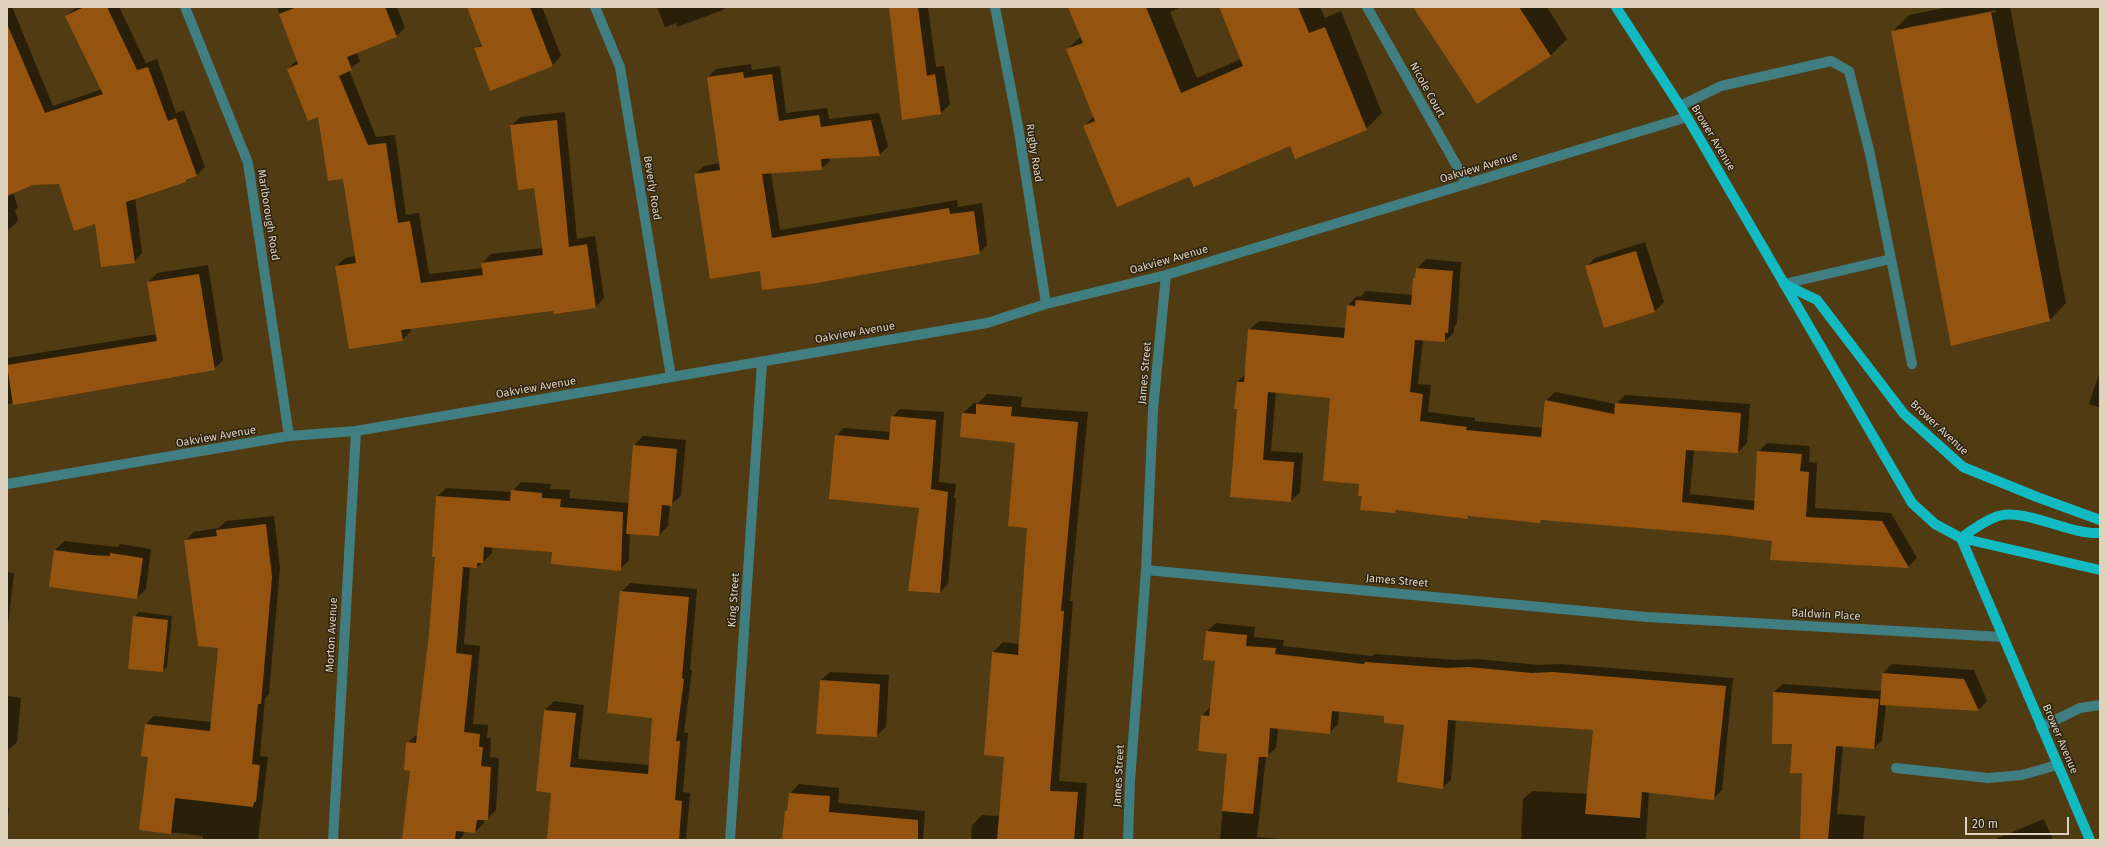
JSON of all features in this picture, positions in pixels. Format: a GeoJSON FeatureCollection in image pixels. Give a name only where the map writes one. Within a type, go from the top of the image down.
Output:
{"type":"FeatureCollection","features":[{"type":"Feature","properties":{"kind":"main road","name":"Brower Avenue"},"geometry":{"type":"LineString","coordinates":[[1616,7],[1687,117],[1912,503],[1935,524],[1961,538],[2100,570]]}},
{"type":"Feature","properties":{"kind":"main road","name":"Brower Avenue"},"geometry":{"type":"LineString","coordinates":[[1784,284],[1817,300],[1904,414],[1963,467],[2037,497],[2100,520]]}},
{"type":"Feature","properties":{"kind":"main road"},"geometry":{"type":"LineString","coordinates":[[1961,538],[1984,522],[2000,516],[2013,515],[2019,515],[2088,534],[2100,533]]}},
{"type":"Feature","properties":{"kind":"main road","name":"Brower Avenue"},"geometry":{"type":"LineString","coordinates":[[1961,538],[2090,840]]}},
{"type":"Feature","properties":{"kind":"street","name":"Marlborough Road"},"geometry":{"type":"LineString","coordinates":[[185,7],[248,163],[289,436]]}},
{"type":"Feature","properties":{"kind":"street","name":"Beverly Road"},"geometry":{"type":"LineString","coordinates":[[596,7],[620,67],[671,377]]}},
{"type":"Feature","properties":{"kind":"street","name":"Rugby Road"},"geometry":{"type":"LineString","coordinates":[[995,7],[1018,126],[1046,304]]}},
{"type":"Feature","properties":{"kind":"street","name":"Nicole Court"},"geometry":{"type":"LineString","coordinates":[[1367,7],[1467,184]]}},
{"type":"Feature","properties":{"kind":"street"},"geometry":{"type":"LineString","coordinates":[[1680,106],[1721,86],[1831,61],[1849,71],[1870,154],[1912,364]]}},
{"type":"Feature","properties":{"kind":"street","name":"Oakview Avenue"},"geometry":{"type":"LineString","coordinates":[[7,484],[289,436],[356,431],[987,323],[1046,304],[1166,275],[1687,117]]}},
{"type":"Feature","properties":{"kind":"street"},"geometry":{"type":"LineString","coordinates":[[1784,284],[1890,259]]}},
{"type":"Feature","properties":{"kind":"street","name":"James Street"},"geometry":{"type":"LineString","coordinates":[[1128,840],[1130,782],[1146,570],[1153,410],[1166,275]]}},
{"type":"Feature","properties":{"kind":"street","name":"King Street"},"geometry":{"type":"LineString","coordinates":[[730,840],[762,362]]}},
{"type":"Feature","properties":{"kind":"street","name":"Morton Avenue"},"geometry":{"type":"LineString","coordinates":[[333,840],[356,431]]}},
{"type":"Feature","properties":{"kind":"street","name":"James Street"},"geometry":{"type":"LineString","coordinates":[[1146,570],[1647,617]]}},
{"type":"Feature","properties":{"kind":"street","name":"Baldwin Place"},"geometry":{"type":"LineString","coordinates":[[1647,617],[2003,637]]}},
{"type":"Feature","properties":{"kind":"street"},"geometry":{"type":"LineString","coordinates":[[2041,726],[2080,708],[2100,705]]}},
{"type":"Feature","properties":{"kind":"street"},"geometry":{"type":"LineString","coordinates":[[1896,768],[1988,778],[2022,775],[2057,765]]}},
{"type":"Feature","properties":{"kind":"building"},"geometry":{"type":"Polygon","coordinates":[[[84,7],[107,7],[137,70],[148,67],[168,121],[176,118],[197,176],[186,180],[186,182],[126,202],[135,263],[101,267],[95,224],[74,231],[59,184],[33,185],[7,196],[7,24],[45,113],[103,94],[65,16],[84,7]]]}},
{"type":"Feature","properties":{"kind":"building"},"geometry":{"type":"Polygon","coordinates":[[[297,7],[385,7],[397,37],[347,57],[352,70],[339,76],[368,145],[386,143],[398,223],[410,221],[421,283],[483,275],[481,263],[543,255],[534,188],[518,190],[510,125],[557,120],[569,247],[587,244],[596,308],[554,314],[553,311],[401,330],[403,341],[349,349],[335,266],[356,263],[343,179],[328,181],[318,117],[308,121],[287,69],[298,64],[279,14],[297,7]]]}},
{"type":"Feature","properties":{"kind":"building"},"geometry":{"type":"Polygon","coordinates":[[[467,7],[530,7],[553,66],[490,91],[474,48],[482,46],[467,7]]]}},
{"type":"Feature","properties":{"kind":"building"},"geometry":{"type":"Polygon","coordinates":[[[889,7],[918,7],[927,76],[935,74],[941,114],[902,120],[889,7]]]}},
{"type":"Feature","properties":{"kind":"building"},"geometry":{"type":"Polygon","coordinates":[[[1068,7],[1146,7],[1181,93],[1243,66],[1219,7],[1298,7],[1309,33],[1325,27],[1367,130],[1295,159],[1290,146],[1194,187],[1189,177],[1117,207],[1083,126],[1095,121],[1066,49],[1083,43],[1068,7]]]}},
{"type":"Feature","properties":{"kind":"building"},"geometry":{"type":"Polygon","coordinates":[[[1413,7],[1519,7],[1551,56],[1477,104],[1413,7]]]}},
{"type":"Feature","properties":{"kind":"building"},"geometry":{"type":"Polygon","coordinates":[[[1991,12],[2050,321],[1951,346],[1891,31],[1991,12]]]}},
{"type":"Feature","properties":{"kind":"building"},"geometry":{"type":"Polygon","coordinates":[[[743,72],[744,78],[772,74],[779,121],[819,115],[821,127],[871,120],[880,156],[821,159],[822,170],[762,174],[772,238],[949,208],[950,214],[974,211],[980,254],[811,284],[762,290],[760,271],[710,279],[694,174],[720,170],[707,77],[743,72]]]}},
{"type":"Feature","properties":{"kind":"building"},"geometry":{"type":"Polygon","coordinates":[[[1636,251],[1655,312],[1604,328],[1585,266],[1636,251]]]}},
{"type":"Feature","properties":{"kind":"building"},"geometry":{"type":"Polygon","coordinates":[[[1416,268],[1453,271],[1448,333],[1445,333],[1445,342],[1415,340],[1410,392],[1423,394],[1420,421],[1467,427],[1466,430],[1541,437],[1545,400],[1614,414],[1615,403],[1741,413],[1738,453],[1686,450],[1682,502],[1754,510],[1757,451],[1802,454],[1800,471],[1809,472],[1806,517],[1882,521],[1909,568],[1770,560],[1772,541],[1724,535],[1541,520],[1540,523],[1468,516],[1468,519],[1396,510],[1395,513],[1360,510],[1362,496],[1358,496],[1359,484],[1323,481],[1330,398],[1268,392],[1263,460],[1294,462],[1291,502],[1230,497],[1237,409],[1234,409],[1237,382],[1244,382],[1248,329],[1344,338],[1347,305],[1355,306],[1356,300],[1411,305],[1413,278],[1415,278],[1416,268]]]}},
{"type":"Feature","properties":{"kind":"building"},"geometry":{"type":"Polygon","coordinates":[[[199,274],[215,370],[13,405],[7,365],[157,341],[147,282],[199,274]]]}},
{"type":"Feature","properties":{"kind":"building"},"geometry":{"type":"Polygon","coordinates":[[[976,404],[1012,407],[1011,416],[1078,422],[1061,611],[1064,611],[1050,791],[1078,792],[1074,840],[997,840],[1004,757],[984,755],[992,652],[1018,655],[1027,528],[1008,526],[1015,443],[960,437],[962,413],[976,414],[976,404]]]}},
{"type":"Feature","properties":{"kind":"building"},"geometry":{"type":"Polygon","coordinates":[[[891,416],[936,420],[931,489],[948,492],[940,593],[908,591],[919,508],[829,499],[835,435],[889,440],[891,416]]]}},
{"type":"Feature","properties":{"kind":"building"},"geometry":{"type":"Polygon","coordinates":[[[633,445],[677,449],[672,506],[662,505],[659,536],[626,534],[633,445]]]}},
{"type":"Feature","properties":{"kind":"building"},"geometry":{"type":"Polygon","coordinates":[[[511,490],[542,493],[542,498],[561,499],[560,507],[623,512],[621,571],[551,564],[552,552],[484,547],[483,563],[477,563],[477,568],[463,567],[456,653],[472,655],[464,732],[480,734],[479,747],[483,747],[481,766],[491,767],[488,820],[477,820],[475,833],[456,831],[455,840],[402,840],[410,771],[404,770],[406,742],[416,743],[429,633],[435,557],[432,557],[436,496],[510,501],[511,490]]]}},
{"type":"Feature","properties":{"kind":"building"},"geometry":{"type":"Polygon","coordinates":[[[266,524],[272,577],[261,704],[258,704],[252,764],[260,765],[256,802],[254,802],[253,807],[175,798],[171,834],[139,830],[148,757],[141,756],[145,724],[210,731],[218,648],[198,646],[184,540],[217,536],[216,530],[266,524]]]}},
{"type":"Feature","properties":{"kind":"building"},"geometry":{"type":"Polygon","coordinates":[[[54,550],[91,555],[110,556],[110,553],[143,558],[137,599],[49,587],[54,550]]]}},
{"type":"Feature","properties":{"kind":"building"},"geometry":{"type":"Polygon","coordinates":[[[620,591],[689,597],[682,678],[684,679],[676,741],[680,741],[675,800],[682,801],[679,840],[547,840],[551,793],[536,791],[544,710],[576,713],[570,767],[648,774],[652,718],[607,713],[620,591]]]}},
{"type":"Feature","properties":{"kind":"building"},"geometry":{"type":"Polygon","coordinates":[[[133,616],[168,620],[163,672],[128,669],[133,616]]]}},
{"type":"Feature","properties":{"kind":"building"},"geometry":{"type":"Polygon","coordinates":[[[1206,631],[1247,635],[1246,646],[1276,648],[1275,654],[1364,664],[1365,662],[1448,668],[1468,667],[1532,673],[1552,672],[1726,686],[1714,800],[1642,792],[1640,818],[1585,814],[1593,730],[1448,720],[1443,789],[1397,782],[1404,725],[1384,723],[1384,716],[1332,711],[1330,734],[1270,728],[1268,757],[1259,757],[1253,814],[1222,811],[1227,754],[1198,751],[1201,715],[1209,716],[1215,661],[1203,660],[1206,631]]]}},
{"type":"Feature","properties":{"kind":"building"},"geometry":{"type":"Polygon","coordinates":[[[1882,673],[1964,679],[1979,711],[1880,705],[1882,673]]]}},
{"type":"Feature","properties":{"kind":"building"},"geometry":{"type":"Polygon","coordinates":[[[820,680],[880,684],[877,737],[816,734],[820,680]]]}},
{"type":"Feature","properties":{"kind":"building"},"geometry":{"type":"Polygon","coordinates":[[[1773,692],[1879,699],[1874,749],[1836,746],[1828,840],[1800,840],[1802,773],[1790,773],[1792,744],[1772,744],[1773,692]]]}},
{"type":"Feature","properties":{"kind":"building"},"geometry":{"type":"Polygon","coordinates":[[[789,793],[830,796],[829,812],[918,820],[918,840],[782,840],[785,810],[787,811],[789,793]]]}}]}
